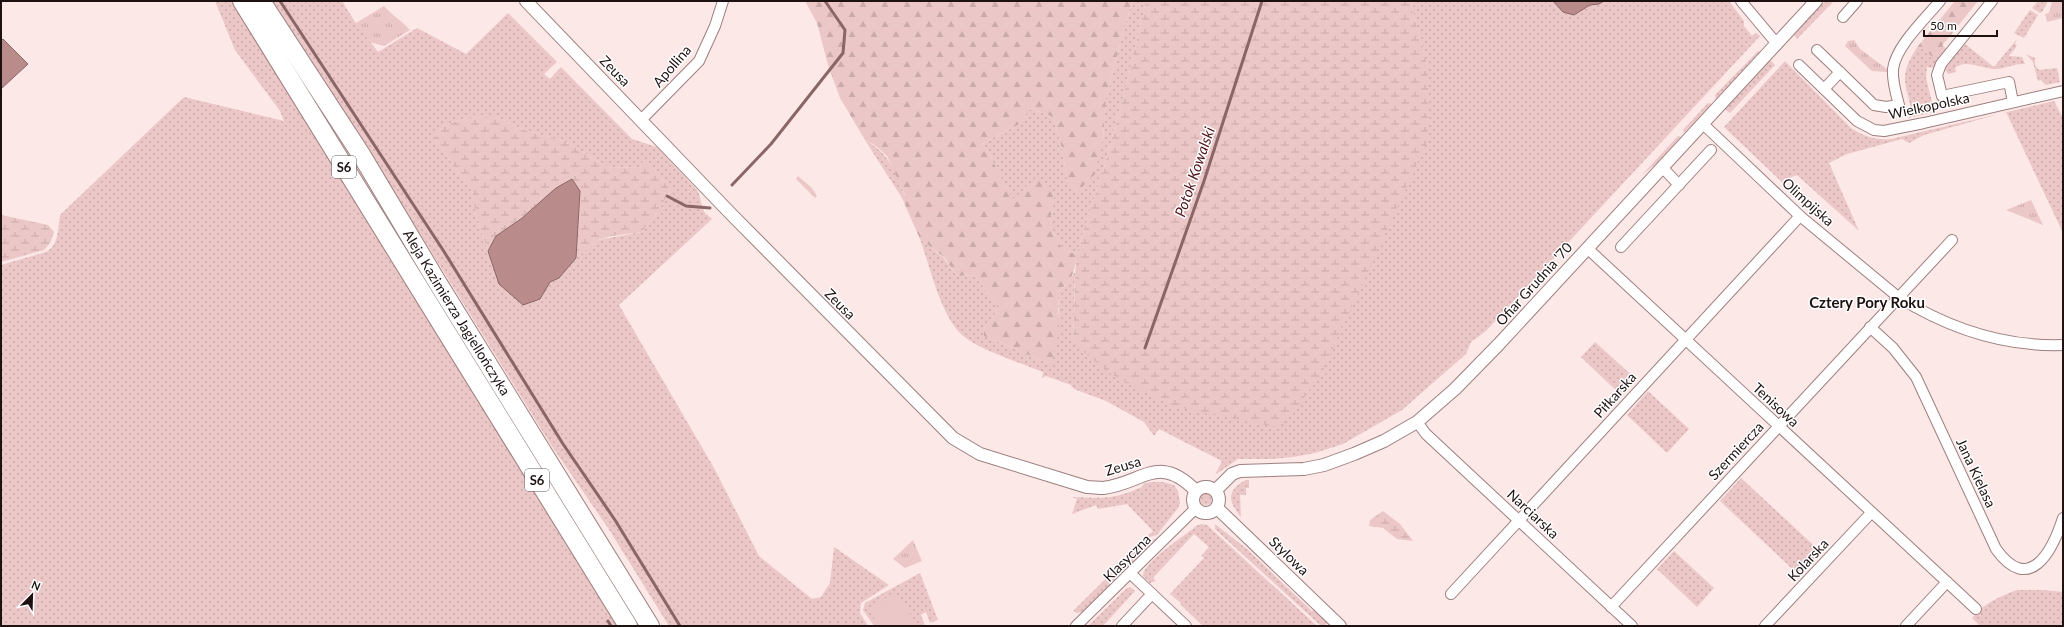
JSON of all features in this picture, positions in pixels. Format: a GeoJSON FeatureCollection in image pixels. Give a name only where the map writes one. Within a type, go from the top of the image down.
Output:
{"type":"FeatureCollection","features":[{"type":"Feature","properties":{"kind":"highway","name":"Aleja Kazimierza Jagiellończyka"},"geometry":{"type":"LineString","coordinates":[[242,1],[628,626]]}},
{"type":"Feature","properties":{"kind":"highway","name":"Aleja Kazimierza Jagiellończyka"},"geometry":{"type":"LineString","coordinates":[[261,1],[362,156],[436,280],[650,626]]}},
{"type":"Feature","properties":{"kind":"street","name":"Zeusa"},"geometry":{"type":"LineString","coordinates":[[526,1],[953,438],[968,448],[993,458],[1087,487],[1103,488],[1157,471],[1172,474],[1184,480],[1196,491]]}},
{"type":"Feature","properties":{"kind":"street","name":"Apollina"},"geometry":{"type":"LineString","coordinates":[[641,120],[699,61],[716,26],[723,1]]}},
{"type":"Feature","properties":{"kind":"street"},"geometry":{"type":"LineString","coordinates":[[1741,1],[1777,44]]}},
{"type":"Feature","properties":{"kind":"street","name":"Ofiar Grudnia '70"},"geometry":{"type":"LineString","coordinates":[[1216,490],[1229,477],[1240,471],[1304,469],[1324,465],[1384,441],[1417,422],[1455,389],[1499,344],[1816,1]]}},
{"type":"Feature","properties":{"kind":"street"},"geometry":{"type":"LineString","coordinates":[[1843,17],[1857,1]]}},
{"type":"Feature","properties":{"kind":"street"},"geometry":{"type":"LineString","coordinates":[[1817,50],[1874,105],[1886,107],[1899,105],[1894,86],[1893,70],[1896,59],[1903,46],[1940,1]]}},
{"type":"Feature","properties":{"kind":"street"},"geometry":{"type":"LineString","coordinates":[[1992,1],[1941,64],[1937,75],[1942,96],[2009,82],[2013,102]]}},
{"type":"Feature","properties":{"kind":"street","name":"Wielkopolska"},"geometry":{"type":"LineString","coordinates":[[1799,65],[1864,126],[1874,130],[1884,130],[2063,91]]}},
{"type":"Feature","properties":{"kind":"street"},"geometry":{"type":"LineString","coordinates":[[1824,89],[1840,72]]}},
{"type":"Feature","properties":{"kind":"street","name":"Olimpijska"},"geometry":{"type":"LineString","coordinates":[[1703,124],[1800,216],[1898,297],[1913,307],[1977,334],[2041,346],[2063,345]]}},
{"type":"Feature","properties":{"kind":"street"},"geometry":{"type":"LineString","coordinates":[[1621,247],[1711,150]]}},
{"type":"Feature","properties":{"kind":"street"},"geometry":{"type":"LineString","coordinates":[[1662,167],[1678,185]]}},
{"type":"Feature","properties":{"kind":"street","name":"Piłkarska"},"geometry":{"type":"LineString","coordinates":[[1450,594],[1800,216]]}},
{"type":"Feature","properties":{"kind":"street"},"geometry":{"type":"LineString","coordinates":[[1898,297],[1952,240]]}},
{"type":"Feature","properties":{"kind":"street","name":"Tenisowa"},"geometry":{"type":"LineString","coordinates":[[1587,248],[1778,427],[1976,609]]}},
{"type":"Feature","properties":{"kind":"street","name":"Szermiercza"},"geometry":{"type":"LineString","coordinates":[[1611,607],[1898,297]]}},
{"type":"Feature","properties":{"kind":"street","name":"Jana Kielasa"},"geometry":{"type":"LineString","coordinates":[[1870,327],[1892,348],[1916,377],[1996,549],[2004,560],[2014,566],[2023,568],[2035,566],[2042,561],[2063,518]]}},
{"type":"Feature","properties":{"kind":"street","name":"Narciarska"},"geometry":{"type":"LineString","coordinates":[[1417,422],[1426,434],[1632,626]]}},
{"type":"Feature","properties":{"kind":"street"},"geometry":{"type":"LineString","coordinates":[[1206,486],[1216,490],[1220,499],[1217,508],[1207,513],[1196,508],[1193,500],[1196,491],[1206,486]]}},
{"type":"Feature","properties":{"kind":"street","name":"Klasyczna"},"geometry":{"type":"LineString","coordinates":[[1076,626],[1131,574],[1196,508]]}},
{"type":"Feature","properties":{"kind":"street","name":"Stylowa"},"geometry":{"type":"LineString","coordinates":[[1217,508],[1340,626]]}},
{"type":"Feature","properties":{"kind":"street","name":"Kolarska"},"geometry":{"type":"LineString","coordinates":[[1765,626],[1871,513]]}},
{"type":"Feature","properties":{"kind":"street"},"geometry":{"type":"LineString","coordinates":[[1131,574],[1186,626]]}},
{"type":"Feature","properties":{"kind":"street"},"geometry":{"type":"LineString","coordinates":[[1906,626],[1947,582]]}},
{"type":"Feature","properties":{"kind":"street"},"geometry":{"type":"LineString","coordinates":[[1122,626],[1152,594]]}},
{"type":"Feature","properties":{"kind":"green space"},"geometry":{"type":"Polygon","coordinates":[[[215,1],[232,1],[618,626],[1,626],[1,265],[46,252],[50,249],[56,241],[60,215],[184,97],[284,121],[280,111],[235,50],[215,1]]]}},
{"type":"Feature","properties":{"kind":"green space"},"geometry":{"type":"Polygon","coordinates":[[[270,1],[342,1],[355,22],[378,52],[417,28],[466,54],[508,13],[557,62],[544,74],[550,79],[561,67],[632,139],[657,147],[698,191],[704,212],[712,219],[619,305],[714,468],[759,556],[812,599],[821,597],[830,583],[834,547],[889,585],[861,603],[860,613],[868,626],[669,626],[608,528],[551,445],[367,148],[270,1]],[[495,117],[467,118],[444,125],[434,138],[472,191],[476,216],[499,284],[540,299],[550,281],[559,278],[576,258],[598,240],[642,232],[654,217],[671,190],[645,158],[640,168],[608,167],[562,140],[527,131],[495,117]]]}},
{"type":"Feature","properties":{"kind":"green space"},"geometry":{"type":"Polygon","coordinates":[[[805,1],[1133,1],[1125,25],[1106,99],[1103,139],[1095,174],[1077,192],[1067,179],[1061,144],[1053,117],[1031,108],[1018,125],[983,143],[1013,199],[1024,191],[1028,184],[1042,180],[1054,193],[1050,225],[1061,247],[1076,255],[1075,267],[1072,276],[1067,284],[1058,292],[1059,333],[1052,363],[1048,363],[984,336],[984,328],[996,313],[997,304],[974,275],[957,276],[944,257],[920,239],[902,198],[905,195],[887,156],[876,146],[865,140],[840,98],[828,65],[817,23],[805,1]]]}},
{"type":"Feature","properties":{"kind":"green space"},"geometry":{"type":"Polygon","coordinates":[[[1133,1],[1146,1],[1126,86],[1104,167],[1076,255],[1061,247],[1050,225],[1054,193],[1028,184],[1024,191],[1013,200],[983,143],[1018,125],[1031,108],[1053,117],[1061,144],[1067,179],[1077,192],[1103,139],[1106,99],[1125,25],[1133,1]]]}},
{"type":"Feature","properties":{"kind":"green space"},"geometry":{"type":"Polygon","coordinates":[[[1146,1],[1410,1],[1428,68],[1428,140],[1321,375],[1281,428],[1171,406],[1109,373],[1073,343],[1076,255],[1104,167],[1126,86],[1146,1]]]}},
{"type":"Feature","properties":{"kind":"green space"},"geometry":{"type":"Polygon","coordinates":[[[1410,1],[1553,1],[1563,12],[1574,15],[1590,5],[1599,4],[1604,1],[1729,1],[1744,21],[1744,26],[1752,36],[1756,33],[1760,36],[1486,331],[1471,342],[1466,354],[1402,410],[1343,444],[1315,453],[1293,457],[1272,459],[1238,459],[1215,475],[1222,461],[1159,429],[1154,436],[1144,422],[1106,401],[1074,389],[1071,385],[1046,376],[1042,378],[1043,372],[1001,356],[969,341],[955,327],[942,304],[920,239],[943,257],[957,276],[974,275],[997,304],[996,313],[984,328],[984,336],[1048,363],[1059,313],[1058,292],[1065,286],[1075,272],[1073,343],[1428,68],[1410,1]]]}},
{"type":"Feature","properties":{"kind":"green space"},"geometry":{"type":"Polygon","coordinates":[[[1825,1],[1834,1],[1797,39],[1794,35],[1825,1]]]}},
{"type":"Feature","properties":{"kind":"green space"},"geometry":{"type":"Polygon","coordinates":[[[1955,1],[1978,1],[1933,57],[1918,46],[1955,1]]]}},
{"type":"Feature","properties":{"kind":"green space"},"geometry":{"type":"Polygon","coordinates":[[[2038,1],[2048,1],[2040,13],[2032,8],[2038,1]]]}},
{"type":"Feature","properties":{"kind":"green space"},"geometry":{"type":"Polygon","coordinates":[[[2052,1],[2063,1],[2063,18],[2047,22],[2045,14],[2049,13],[2052,1]]]}},
{"type":"Feature","properties":{"kind":"green space"},"geometry":{"type":"Polygon","coordinates":[[[384,6],[410,30],[384,46],[369,42],[356,23],[384,6]]]}},
{"type":"Feature","properties":{"kind":"green space"},"geometry":{"type":"Polygon","coordinates":[[[2030,10],[2038,15],[2024,38],[2014,33],[2030,10]]]}},
{"type":"Feature","properties":{"kind":"green space"},"geometry":{"type":"Polygon","coordinates":[[[2017,39],[2015,44],[2017,46],[2009,56],[2022,57],[2025,64],[2017,64],[1993,69],[1964,64],[1955,68],[1956,72],[1948,74],[1944,68],[1965,44],[1994,67],[2017,39]]]}},
{"type":"Feature","properties":{"kind":"green space"},"geometry":{"type":"Polygon","coordinates":[[[1854,40],[1860,49],[1887,69],[1887,72],[1872,71],[1845,46],[1848,41],[1854,40]]]}},
{"type":"Feature","properties":{"kind":"green space"},"geometry":{"type":"Polygon","coordinates":[[[1942,45],[1948,50],[1934,68],[1927,67],[1926,78],[1932,102],[1939,101],[1940,108],[1932,110],[1934,112],[1908,118],[1910,113],[1910,104],[1905,76],[1908,63],[1918,46],[1933,57],[1942,45]]]}},
{"type":"Feature","properties":{"kind":"green space"},"geometry":{"type":"Polygon","coordinates":[[[1758,51],[1761,52],[1716,100],[1715,95],[1758,51]]]}},
{"type":"Feature","properties":{"kind":"green space"},"geometry":{"type":"Polygon","coordinates":[[[2026,54],[2035,58],[2035,65],[2039,70],[2057,68],[2060,82],[2046,85],[2041,80],[2038,81],[2033,62],[2026,54]]]}},
{"type":"Feature","properties":{"kind":"green space"},"geometry":{"type":"Polygon","coordinates":[[[1770,60],[1775,65],[1730,113],[1725,109],[1770,60]]]}},
{"type":"Feature","properties":{"kind":"green space"},"geometry":{"type":"Polygon","coordinates":[[[1785,61],[1851,128],[1870,137],[1891,139],[2002,113],[1924,135],[1909,143],[1902,139],[1847,154],[1829,163],[1859,231],[1797,175],[1789,178],[1784,184],[1724,127],[1785,61]]]}},
{"type":"Feature","properties":{"kind":"green space"},"geometry":{"type":"Polygon","coordinates":[[[2054,101],[2063,118],[2063,233],[2006,112],[2054,101]]]}},
{"type":"Feature","properties":{"kind":"green space"},"geometry":{"type":"Polygon","coordinates":[[[1708,103],[1713,104],[1684,133],[1683,130],[1708,103]]]}},
{"type":"Feature","properties":{"kind":"green space"},"geometry":{"type":"Polygon","coordinates":[[[495,117],[527,131],[562,140],[608,167],[640,168],[645,158],[671,190],[654,217],[642,232],[612,236],[598,240],[576,258],[580,191],[572,180],[496,236],[488,251],[476,216],[472,191],[434,138],[444,125],[467,118],[495,117]]]}},
{"type":"Feature","properties":{"kind":"green space"},"geometry":{"type":"Polygon","coordinates":[[[1678,136],[1681,137],[1657,163],[1641,176],[1678,136]]]}},
{"type":"Feature","properties":{"kind":"green space"},"geometry":{"type":"Polygon","coordinates":[[[865,140],[880,151],[891,164],[905,196],[902,198],[865,140]]]}},
{"type":"Feature","properties":{"kind":"green space"},"geometry":{"type":"Polygon","coordinates":[[[798,176],[812,188],[817,196],[815,198],[796,179],[798,176]]]}},
{"type":"Feature","properties":{"kind":"green space"},"geometry":{"type":"Polygon","coordinates":[[[2031,200],[2043,225],[2006,210],[2031,200]]]}},
{"type":"Feature","properties":{"kind":"green space"},"geometry":{"type":"Polygon","coordinates":[[[1,215],[48,225],[54,232],[50,243],[44,250],[1,262],[1,215]]]}},
{"type":"Feature","properties":{"kind":"green space"},"geometry":{"type":"Polygon","coordinates":[[[1595,342],[1637,380],[1622,396],[1581,357],[1595,342]]]}},
{"type":"Feature","properties":{"kind":"green space"},"geometry":{"type":"Polygon","coordinates":[[[1648,391],[1689,429],[1667,453],[1627,415],[1648,391]]]}},
{"type":"Feature","properties":{"kind":"green space"},"geometry":{"type":"Polygon","coordinates":[[[1741,478],[1822,553],[1800,576],[1720,501],[1741,478]]]}},
{"type":"Feature","properties":{"kind":"green space"},"geometry":{"type":"Polygon","coordinates":[[[1246,480],[1249,480],[1249,488],[1246,488],[1246,495],[1240,495],[1241,517],[1233,506],[1231,497],[1235,488],[1246,480]]]}},
{"type":"Feature","properties":{"kind":"green space"},"geometry":{"type":"Polygon","coordinates":[[[1163,482],[1174,485],[1178,491],[1180,503],[1178,508],[1157,535],[1146,538],[1153,531],[1127,504],[1098,509],[1096,505],[1072,514],[1077,499],[1072,497],[1100,498],[1115,496],[1142,487],[1144,483],[1163,482]]]}},
{"type":"Feature","properties":{"kind":"green space"},"geometry":{"type":"Polygon","coordinates":[[[1206,493],[1210,495],[1212,499],[1210,503],[1206,505],[1202,503],[1200,499],[1202,495],[1206,493]]]}},
{"type":"Feature","properties":{"kind":"green space"},"geometry":{"type":"Polygon","coordinates":[[[1383,511],[1400,524],[1413,541],[1397,539],[1383,528],[1369,526],[1370,520],[1383,511]]]}},
{"type":"Feature","properties":{"kind":"green space"},"geometry":{"type":"Polygon","coordinates":[[[1201,524],[1207,525],[1317,626],[1203,626],[1170,594],[1204,558],[1201,556],[1209,547],[1194,534],[1153,578],[1156,581],[1150,583],[1143,576],[1149,564],[1175,542],[1196,526],[1201,524]]]}},
{"type":"Feature","properties":{"kind":"green space"},"geometry":{"type":"Polygon","coordinates":[[[1215,524],[1247,549],[1312,611],[1314,610],[1319,612],[1329,621],[1325,626],[1321,626],[1215,529],[1215,524]]]}},
{"type":"Feature","properties":{"kind":"green space"},"geometry":{"type":"Polygon","coordinates":[[[1158,538],[1082,612],[1077,613],[1073,611],[1142,543],[1158,538]]]}},
{"type":"Feature","properties":{"kind":"green space"},"geometry":{"type":"Polygon","coordinates":[[[913,540],[922,561],[905,568],[893,559],[913,540]]]}},
{"type":"Feature","properties":{"kind":"green space"},"geometry":{"type":"Polygon","coordinates":[[[1674,551],[1714,588],[1697,607],[1657,569],[1674,551]]]}},
{"type":"Feature","properties":{"kind":"green space"},"geometry":{"type":"Polygon","coordinates":[[[920,573],[938,620],[930,623],[926,612],[921,615],[925,626],[874,626],[863,610],[865,603],[920,573]]]}},
{"type":"Feature","properties":{"kind":"green space"},"geometry":{"type":"Polygon","coordinates":[[[1130,587],[1135,591],[1103,626],[1088,626],[1127,588],[1130,587]]]}},
{"type":"Feature","properties":{"kind":"green space"},"geometry":{"type":"Polygon","coordinates":[[[2017,590],[2063,592],[2063,626],[1980,626],[1972,618],[1987,604],[2017,590]]]}},
{"type":"Feature","properties":{"kind":"green space"},"geometry":{"type":"Polygon","coordinates":[[[894,592],[919,626],[880,626],[869,611],[894,592]]]}},
{"type":"Feature","properties":{"kind":"shaded area"},"geometry":{"type":"Polygon","coordinates":[[[1553,1],[1604,1],[1599,4],[1590,5],[1574,15],[1563,12],[1553,1]]]}},
{"type":"Feature","properties":{"kind":"shaded area"},"geometry":{"type":"Polygon","coordinates":[[[3,39],[28,64],[1,89],[1,41],[3,39]]]}},
{"type":"Feature","properties":{"kind":"shaded area"},"geometry":{"type":"Polygon","coordinates":[[[572,179],[580,191],[576,258],[559,278],[550,282],[540,299],[523,305],[499,284],[488,251],[496,236],[522,218],[556,188],[572,179]]]}},
{"type":"Feature","properties":{"kind":"waterway"},"geometry":{"type":"LineString","coordinates":[[280,1],[443,250],[563,444],[615,520],[680,626]]}},
{"type":"Feature","properties":{"kind":"waterway"},"geometry":{"type":"LineString","coordinates":[[732,185],[771,144],[843,53],[845,30],[825,1]]}},
{"type":"Feature","properties":{"kind":"waterway","name":"Potok Kowalski"},"geometry":{"type":"LineString","coordinates":[[1145,348],[1204,181],[1262,1]]}},
{"type":"Feature","properties":{"kind":"waterway"},"geometry":{"type":"LineString","coordinates":[[667,196],[686,206],[710,208]]}},
{"type":"Feature","properties":{"kind":"waterway"},"geometry":{"type":"LineString","coordinates":[[608,621],[611,626]]}},
{"type":"Feature","properties":{"kind":"district","name":"Cztery Pory Roku"},"geometry":{"type":"Point","coordinates":[1867,303]}}]}
